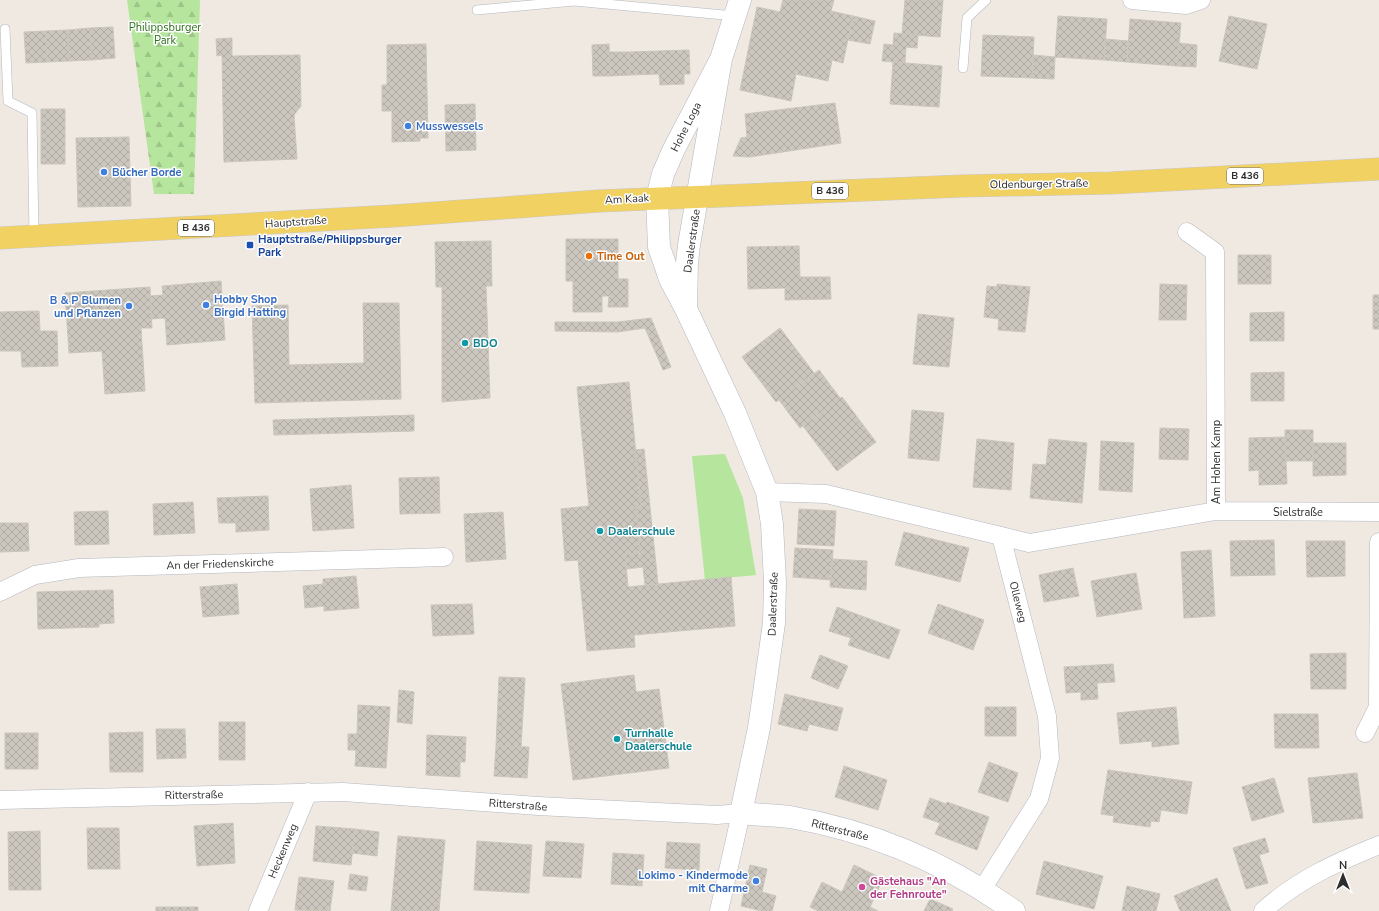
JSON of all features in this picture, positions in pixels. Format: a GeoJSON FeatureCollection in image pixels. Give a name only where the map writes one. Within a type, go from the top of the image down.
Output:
{"type":"FeatureCollection","features":[{"type":"Feature","properties":{"kind":"main road","name":"Oldenburger Straße"},"geometry":{"type":"LineString","coordinates":[[698,197],[955,186],[1111,183],[1379,169]]}},
{"type":"Feature","properties":{"kind":"main road","name":"Am Kaak"},"geometry":{"type":"LineString","coordinates":[[557,203],[698,197]]}},
{"type":"Feature","properties":{"kind":"main road","name":"Hauptstraße"},"geometry":{"type":"LineString","coordinates":[[0,238],[377,217],[557,203]]}},
{"type":"Feature","properties":{"kind":"street"},"geometry":{"type":"LineString","coordinates":[[1132,0],[1186,5],[1201,0]]}},
{"type":"Feature","properties":{"kind":"street","name":"Hohe Loga"},"geometry":{"type":"LineString","coordinates":[[698,197],[721,59],[738,8]]}},
{"type":"Feature","properties":{"kind":"street","name":"Hohe Loga"},"geometry":{"type":"LineString","coordinates":[[657,198],[663,174],[674,149],[721,59]]}},
{"type":"Feature","properties":{"kind":"street","name":"Daalerstraße"},"geometry":{"type":"LineString","coordinates":[[686,309],[687,263],[698,197]]}},
{"type":"Feature","properties":{"kind":"street","name":"Daalerstraße"},"geometry":{"type":"LineString","coordinates":[[657,198],[659,246],[670,279],[686,309],[735,413],[767,492],[774,557],[774,623],[759,728],[719,911]]}},
{"type":"Feature","properties":{"kind":"street","name":"Am Hohen Kamp"},"geometry":{"type":"LineString","coordinates":[[1001,536],[1029,543],[1216,511],[1215,252],[1188,232]]}},
{"type":"Feature","properties":{"kind":"street"},"geometry":{"type":"LineString","coordinates":[[767,492],[826,494],[1001,536]]}},
{"type":"Feature","properties":{"kind":"street","name":"Sielstraße"},"geometry":{"type":"LineString","coordinates":[[1216,511],[1379,512]]}},
{"type":"Feature","properties":{"kind":"street","name":"Olleweg"},"geometry":{"type":"LineString","coordinates":[[983,888],[1039,798],[1050,758],[1047,716],[1001,536]]}},
{"type":"Feature","properties":{"kind":"street"},"geometry":{"type":"LineString","coordinates":[[1365,733],[1378,707],[1379,542]]}},
{"type":"Feature","properties":{"kind":"street","name":"An der Friedenskirche"},"geometry":{"type":"LineString","coordinates":[[0,592],[35,575],[79,568],[444,557]]}},
{"type":"Feature","properties":{"kind":"street","name":"Heckenweg"},"geometry":{"type":"LineString","coordinates":[[258,911],[308,792]]}},
{"type":"Feature","properties":{"kind":"street","name":"Ritterstraße"},"geometry":{"type":"LineString","coordinates":[[0,800],[343,792],[574,808],[717,815],[741,813],[789,817],[870,837],[906,850],[983,888],[1014,911]]}},
{"type":"Feature","properties":{"kind":"street"},"geometry":{"type":"LineString","coordinates":[[1263,911],[1303,880],[1339,861],[1379,845]]}},
{"type":"Feature","properties":{"kind":"lane"},"geometry":{"type":"LineString","coordinates":[[963,68],[967,18],[986,0]]}},
{"type":"Feature","properties":{"kind":"lane"},"geometry":{"type":"LineString","coordinates":[[477,10],[574,1],[738,8]]}},
{"type":"Feature","properties":{"kind":"lane"},"geometry":{"type":"LineString","coordinates":[[4,29],[8,101],[32,113],[34,236]]}},
{"type":"Feature","properties":{"kind":"green space","name":"Philippsburger Park"},"geometry":{"type":"Polygon","coordinates":[[[127,0],[200,0],[194,194],[154,194],[127,0]]]}},
{"type":"Feature","properties":{"kind":"green space"},"geometry":{"type":"Polygon","coordinates":[[[725,454],[743,498],[756,575],[705,580],[692,456],[725,454]]]}},
{"type":"Feature","properties":{"kind":"building"},"geometry":{"type":"Polygon","coordinates":[[[783,0],[834,0],[831,11],[853,16],[843,63],[832,60],[828,81],[796,74],[791,101],[740,90],[757,7],[780,12],[783,0]]]}},
{"type":"Feature","properties":{"kind":"building"},"geometry":{"type":"Polygon","coordinates":[[[905,0],[943,0],[940,37],[902,34],[905,0]]]}},
{"type":"Feature","properties":{"kind":"building"},"geometry":{"type":"Polygon","coordinates":[[[853,16],[875,21],[870,44],[848,40],[853,16]]]}},
{"type":"Feature","properties":{"kind":"building"},"geometry":{"type":"Polygon","coordinates":[[[1058,16],[1107,19],[1104,60],[1055,57],[1058,16]]]}},
{"type":"Feature","properties":{"kind":"building"},"geometry":{"type":"Polygon","coordinates":[[[1229,16],[1267,24],[1257,69],[1219,61],[1229,16]]]}},
{"type":"Feature","properties":{"kind":"building"},"geometry":{"type":"Polygon","coordinates":[[[1130,19],[1181,23],[1177,66],[1127,62],[1130,19]]]}},
{"type":"Feature","properties":{"kind":"building"},"geometry":{"type":"Polygon","coordinates":[[[113,27],[115,58],[92,60],[90,28],[113,27]]]}},
{"type":"Feature","properties":{"kind":"building"},"geometry":{"type":"Polygon","coordinates":[[[90,28],[92,60],[69,61],[68,30],[90,28]]]}},
{"type":"Feature","properties":{"kind":"building"},"geometry":{"type":"Polygon","coordinates":[[[68,30],[69,61],[47,62],[46,31],[68,30]]]}},
{"type":"Feature","properties":{"kind":"building"},"geometry":{"type":"Polygon","coordinates":[[[46,31],[47,62],[26,63],[24,32],[46,31]]]}},
{"type":"Feature","properties":{"kind":"building"},"geometry":{"type":"Polygon","coordinates":[[[894,33],[918,35],[917,48],[906,47],[905,63],[882,61],[884,44],[893,45],[894,33]]]}},
{"type":"Feature","properties":{"kind":"building"},"geometry":{"type":"Polygon","coordinates":[[[983,35],[1034,37],[1032,78],[981,76],[983,35]]]}},
{"type":"Feature","properties":{"kind":"building"},"geometry":{"type":"Polygon","coordinates":[[[232,38],[232,56],[300,55],[301,106],[294,115],[297,159],[224,162],[222,55],[217,56],[216,39],[232,38]]]}},
{"type":"Feature","properties":{"kind":"building"},"geometry":{"type":"Polygon","coordinates":[[[1105,39],[1128,41],[1127,62],[1104,60],[1105,39]]]}},
{"type":"Feature","properties":{"kind":"building"},"geometry":{"type":"Polygon","coordinates":[[[1179,43],[1197,45],[1196,67],[1177,66],[1179,43]]]}},
{"type":"Feature","properties":{"kind":"building"},"geometry":{"type":"Polygon","coordinates":[[[426,44],[428,138],[420,138],[420,141],[392,142],[392,111],[382,111],[382,85],[387,85],[387,45],[426,44]]]}},
{"type":"Feature","properties":{"kind":"building"},"geometry":{"type":"Polygon","coordinates":[[[609,44],[610,76],[593,76],[592,45],[609,44]]]}},
{"type":"Feature","properties":{"kind":"building"},"geometry":{"type":"Polygon","coordinates":[[[689,50],[690,74],[684,74],[684,84],[660,85],[659,74],[630,75],[629,52],[689,50]]]}},
{"type":"Feature","properties":{"kind":"building"},"geometry":{"type":"Polygon","coordinates":[[[609,52],[629,52],[630,75],[610,76],[609,52]]]}},
{"type":"Feature","properties":{"kind":"building"},"geometry":{"type":"Polygon","coordinates":[[[1033,55],[1055,57],[1054,79],[1032,78],[1033,55]]]}},
{"type":"Feature","properties":{"kind":"building"},"geometry":{"type":"Polygon","coordinates":[[[893,62],[942,66],[939,107],[890,104],[893,62]]]}},
{"type":"Feature","properties":{"kind":"building"},"geometry":{"type":"Polygon","coordinates":[[[835,103],[841,143],[750,157],[733,156],[741,138],[747,137],[745,114],[835,103]]]}},
{"type":"Feature","properties":{"kind":"building"},"geometry":{"type":"Polygon","coordinates":[[[475,104],[476,150],[446,151],[445,105],[475,104]]]}},
{"type":"Feature","properties":{"kind":"building"},"geometry":{"type":"Polygon","coordinates":[[[41,109],[65,109],[65,164],[41,164],[41,109]]]}},
{"type":"Feature","properties":{"kind":"building","name":"Bücher Borde"},"geometry":{"type":"Polygon","coordinates":[[[129,137],[131,206],[78,207],[76,138],[129,137]]]}},
{"type":"Feature","properties":{"kind":"building"},"geometry":{"type":"Polygon","coordinates":[[[566,239],[618,239],[618,279],[628,279],[628,307],[608,307],[609,296],[602,296],[602,312],[573,312],[573,281],[566,281],[566,239]]]}},
{"type":"Feature","properties":{"kind":"building","name":"BDO"},"geometry":{"type":"Polygon","coordinates":[[[491,241],[492,286],[486,286],[490,398],[442,402],[442,287],[436,287],[435,242],[491,241]]]}},
{"type":"Feature","properties":{"kind":"building"},"geometry":{"type":"Polygon","coordinates":[[[799,246],[800,277],[830,277],[831,299],[785,300],[785,288],[748,289],[747,247],[799,246]]]}},
{"type":"Feature","properties":{"kind":"building"},"geometry":{"type":"Polygon","coordinates":[[[1238,255],[1271,255],[1271,284],[1238,284],[1238,255]]]}},
{"type":"Feature","properties":{"kind":"building"},"geometry":{"type":"Polygon","coordinates":[[[221,281],[225,340],[167,345],[165,318],[152,319],[150,296],[163,295],[162,286],[221,281]]]}},
{"type":"Feature","properties":{"kind":"building"},"geometry":{"type":"Polygon","coordinates":[[[997,284],[1030,287],[1025,332],[998,330],[999,319],[984,317],[987,286],[997,287],[997,284]]]}},
{"type":"Feature","properties":{"kind":"building"},"geometry":{"type":"Polygon","coordinates":[[[1160,284],[1187,285],[1186,320],[1159,320],[1160,284]]]}},
{"type":"Feature","properties":{"kind":"building"},"geometry":{"type":"Polygon","coordinates":[[[150,287],[152,328],[141,328],[145,391],[105,394],[102,351],[69,353],[65,293],[150,287]]]}},
{"type":"Feature","properties":{"kind":"building"},"geometry":{"type":"Polygon","coordinates":[[[1373,295],[1379,295],[1379,329],[1373,329],[1373,295]]]}},
{"type":"Feature","properties":{"kind":"building"},"geometry":{"type":"Polygon","coordinates":[[[363,303],[399,303],[401,399],[255,403],[252,306],[288,305],[289,365],[364,363],[363,303]]]}},
{"type":"Feature","properties":{"kind":"building"},"geometry":{"type":"Polygon","coordinates":[[[39,311],[40,331],[57,331],[58,366],[22,367],[21,351],[0,351],[0,312],[39,311]]]}},
{"type":"Feature","properties":{"kind":"building"},"geometry":{"type":"Polygon","coordinates":[[[1284,312],[1284,341],[1250,341],[1250,313],[1284,312]]]}},
{"type":"Feature","properties":{"kind":"building"},"geometry":{"type":"Polygon","coordinates":[[[918,314],[954,318],[949,367],[913,364],[918,314]]]}},
{"type":"Feature","properties":{"kind":"building"},"geometry":{"type":"Polygon","coordinates":[[[651,318],[671,367],[663,370],[645,328],[618,332],[555,331],[555,322],[618,322],[651,318]]]}},
{"type":"Feature","properties":{"kind":"building"},"geometry":{"type":"Polygon","coordinates":[[[780,328],[814,373],[776,402],[742,357],[780,328]]]}},
{"type":"Feature","properties":{"kind":"building"},"geometry":{"type":"Polygon","coordinates":[[[819,370],[840,398],[800,428],[779,400],[819,370]]]}},
{"type":"Feature","properties":{"kind":"building"},"geometry":{"type":"Polygon","coordinates":[[[1284,372],[1284,401],[1251,401],[1251,373],[1284,372]]]}},
{"type":"Feature","properties":{"kind":"building","name":"Daalerschule"},"geometry":{"type":"Polygon","coordinates":[[[629,382],[641,506],[636,506],[640,553],[625,554],[628,587],[731,577],[735,626],[634,635],[635,647],[587,651],[578,560],[565,561],[561,509],[589,506],[577,387],[629,382]]]}},
{"type":"Feature","properties":{"kind":"building"},"geometry":{"type":"Polygon","coordinates":[[[842,397],[876,442],[837,471],[803,426],[842,397]]]}},
{"type":"Feature","properties":{"kind":"building"},"geometry":{"type":"Polygon","coordinates":[[[912,410],[944,413],[939,461],[908,458],[912,410]]]}},
{"type":"Feature","properties":{"kind":"building"},"geometry":{"type":"Polygon","coordinates":[[[414,415],[414,431],[274,435],[273,420],[414,415]]]}},
{"type":"Feature","properties":{"kind":"building"},"geometry":{"type":"Polygon","coordinates":[[[1160,428],[1189,429],[1188,460],[1159,459],[1160,428]]]}},
{"type":"Feature","properties":{"kind":"building"},"geometry":{"type":"Polygon","coordinates":[[[1285,430],[1313,430],[1313,461],[1285,461],[1285,430]]]}},
{"type":"Feature","properties":{"kind":"building"},"geometry":{"type":"Polygon","coordinates":[[[1285,437],[1287,484],[1259,485],[1259,470],[1249,471],[1249,438],[1285,437]]]}},
{"type":"Feature","properties":{"kind":"building"},"geometry":{"type":"Polygon","coordinates":[[[977,439],[1014,443],[1011,490],[973,487],[977,439]]]}},
{"type":"Feature","properties":{"kind":"building"},"geometry":{"type":"Polygon","coordinates":[[[1049,439],[1087,443],[1082,503],[1030,498],[1033,464],[1046,465],[1049,439]]]}},
{"type":"Feature","properties":{"kind":"building"},"geometry":{"type":"Polygon","coordinates":[[[1101,441],[1134,443],[1132,492],[1099,490],[1101,441]]]}},
{"type":"Feature","properties":{"kind":"building"},"geometry":{"type":"Polygon","coordinates":[[[1313,443],[1346,443],[1346,475],[1313,476],[1313,443]]]}},
{"type":"Feature","properties":{"kind":"building"},"geometry":{"type":"Polygon","coordinates":[[[644,449],[658,584],[645,585],[643,567],[626,569],[625,554],[640,553],[636,506],[641,506],[635,450],[644,449]]]}},
{"type":"Feature","properties":{"kind":"building"},"geometry":{"type":"Polygon","coordinates":[[[439,477],[440,513],[400,514],[399,478],[439,477]]]}},
{"type":"Feature","properties":{"kind":"building"},"geometry":{"type":"Polygon","coordinates":[[[351,485],[354,528],[313,531],[310,489],[351,485]]]}},
{"type":"Feature","properties":{"kind":"building"},"geometry":{"type":"Polygon","coordinates":[[[268,496],[269,530],[236,532],[236,523],[219,523],[217,498],[268,496]]]}},
{"type":"Feature","properties":{"kind":"building"},"geometry":{"type":"Polygon","coordinates":[[[193,502],[195,533],[154,535],[153,504],[193,502]]]}},
{"type":"Feature","properties":{"kind":"building"},"geometry":{"type":"Polygon","coordinates":[[[799,509],[836,511],[834,546],[797,544],[799,509]]]}},
{"type":"Feature","properties":{"kind":"building"},"geometry":{"type":"Polygon","coordinates":[[[108,511],[109,544],[75,545],[74,512],[108,511]]]}},
{"type":"Feature","properties":{"kind":"building"},"geometry":{"type":"Polygon","coordinates":[[[503,512],[506,559],[466,562],[464,514],[503,512]]]}},
{"type":"Feature","properties":{"kind":"building"},"geometry":{"type":"Polygon","coordinates":[[[0,523],[28,523],[29,551],[0,552],[0,523]]]}},
{"type":"Feature","properties":{"kind":"building"},"geometry":{"type":"Polygon","coordinates":[[[904,532],[969,548],[960,582],[895,565],[904,532]]]}},
{"type":"Feature","properties":{"kind":"building"},"geometry":{"type":"Polygon","coordinates":[[[1274,540],[1275,575],[1231,576],[1230,541],[1274,540]]]}},
{"type":"Feature","properties":{"kind":"building"},"geometry":{"type":"Polygon","coordinates":[[[1306,541],[1345,541],[1345,576],[1307,577],[1306,541]]]}},
{"type":"Feature","properties":{"kind":"building"},"geometry":{"type":"Polygon","coordinates":[[[795,548],[833,550],[831,580],[793,577],[795,548]]]}},
{"type":"Feature","properties":{"kind":"building"},"geometry":{"type":"Polygon","coordinates":[[[1211,550],[1215,616],[1184,618],[1181,552],[1211,550]]]}},
{"type":"Feature","properties":{"kind":"building"},"geometry":{"type":"Polygon","coordinates":[[[832,559],[867,561],[866,590],[830,587],[832,559]]]}},
{"type":"Feature","properties":{"kind":"building"},"geometry":{"type":"Polygon","coordinates":[[[1073,568],[1079,596],[1044,602],[1039,575],[1073,568]]]}},
{"type":"Feature","properties":{"kind":"building"},"geometry":{"type":"Polygon","coordinates":[[[1136,573],[1142,609],[1097,617],[1091,581],[1136,573]]]}},
{"type":"Feature","properties":{"kind":"building"},"geometry":{"type":"Polygon","coordinates":[[[356,576],[359,608],[324,611],[324,606],[305,608],[303,586],[323,584],[323,579],[356,576]]]}},
{"type":"Feature","properties":{"kind":"building"},"geometry":{"type":"Polygon","coordinates":[[[237,584],[239,614],[203,617],[200,587],[237,584]]]}},
{"type":"Feature","properties":{"kind":"building"},"geometry":{"type":"Polygon","coordinates":[[[113,590],[114,623],[99,624],[99,627],[38,629],[37,592],[113,590]]]}},
{"type":"Feature","properties":{"kind":"building"},"geometry":{"type":"Polygon","coordinates":[[[472,604],[474,634],[433,636],[431,605],[472,604]]]}},
{"type":"Feature","properties":{"kind":"building"},"geometry":{"type":"Polygon","coordinates":[[[938,604],[984,620],[973,650],[928,633],[938,604]]]}},
{"type":"Feature","properties":{"kind":"building"},"geometry":{"type":"Polygon","coordinates":[[[837,607],[900,630],[889,659],[848,645],[851,638],[829,631],[837,607]]]}},
{"type":"Feature","properties":{"kind":"building"},"geometry":{"type":"Polygon","coordinates":[[[1346,653],[1346,689],[1311,689],[1310,654],[1346,653]]]}},
{"type":"Feature","properties":{"kind":"building"},"geometry":{"type":"Polygon","coordinates":[[[820,655],[848,666],[838,689],[811,678],[820,655]]]}},
{"type":"Feature","properties":{"kind":"building"},"geometry":{"type":"Polygon","coordinates":[[[1113,664],[1115,682],[1097,683],[1098,699],[1081,700],[1081,692],[1066,693],[1064,667],[1113,664]]]}},
{"type":"Feature","properties":{"kind":"building","name":"Turnhalle Daalerschule"},"geometry":{"type":"Polygon","coordinates":[[[634,675],[636,692],[659,689],[669,768],[573,780],[561,684],[634,675]]]}},
{"type":"Feature","properties":{"kind":"building"},"geometry":{"type":"Polygon","coordinates":[[[499,677],[525,678],[521,747],[496,746],[499,677]]]}},
{"type":"Feature","properties":{"kind":"building"},"geometry":{"type":"Polygon","coordinates":[[[399,690],[414,692],[412,724],[397,722],[399,690]]]}},
{"type":"Feature","properties":{"kind":"building"},"geometry":{"type":"Polygon","coordinates":[[[785,694],[843,708],[837,731],[809,724],[807,731],[778,724],[785,694]]]}},
{"type":"Feature","properties":{"kind":"building"},"geometry":{"type":"Polygon","coordinates":[[[358,705],[390,707],[386,768],[355,766],[356,750],[348,750],[348,734],[357,734],[358,705]]]}},
{"type":"Feature","properties":{"kind":"building"},"geometry":{"type":"Polygon","coordinates":[[[985,707],[1016,707],[1016,736],[985,736],[985,707]]]}},
{"type":"Feature","properties":{"kind":"building"},"geometry":{"type":"Polygon","coordinates":[[[1176,707],[1179,744],[1152,747],[1152,741],[1120,744],[1117,713],[1176,707]]]}},
{"type":"Feature","properties":{"kind":"building"},"geometry":{"type":"Polygon","coordinates":[[[1274,714],[1318,714],[1319,748],[1275,748],[1274,714]]]}},
{"type":"Feature","properties":{"kind":"building"},"geometry":{"type":"Polygon","coordinates":[[[219,722],[245,722],[245,760],[219,760],[219,722]]]}},
{"type":"Feature","properties":{"kind":"building"},"geometry":{"type":"Polygon","coordinates":[[[156,729],[185,729],[186,758],[157,759],[156,729]]]}},
{"type":"Feature","properties":{"kind":"building"},"geometry":{"type":"Polygon","coordinates":[[[143,732],[143,772],[110,772],[109,733],[143,732]]]}},
{"type":"Feature","properties":{"kind":"building"},"geometry":{"type":"Polygon","coordinates":[[[5,733],[38,733],[38,769],[5,769],[5,733]]]}},
{"type":"Feature","properties":{"kind":"building"},"geometry":{"type":"Polygon","coordinates":[[[427,735],[466,737],[465,762],[460,762],[460,777],[426,775],[427,735]]]}},
{"type":"Feature","properties":{"kind":"building"},"geometry":{"type":"Polygon","coordinates":[[[496,746],[529,747],[527,778],[494,776],[496,746]]]}},
{"type":"Feature","properties":{"kind":"building"},"geometry":{"type":"Polygon","coordinates":[[[989,762],[1018,773],[1008,802],[978,792],[989,762]]]}},
{"type":"Feature","properties":{"kind":"building"},"geometry":{"type":"Polygon","coordinates":[[[844,766],[887,780],[878,810],[835,797],[844,766]]]}},
{"type":"Feature","properties":{"kind":"building"},"geometry":{"type":"Polygon","coordinates":[[[1108,770],[1192,782],[1187,814],[1161,810],[1159,822],[1151,821],[1150,827],[1113,822],[1114,816],[1101,814],[1108,770]]]}},
{"type":"Feature","properties":{"kind":"building"},"geometry":{"type":"Polygon","coordinates":[[[1357,773],[1363,818],[1313,823],[1308,778],[1357,773]]]}},
{"type":"Feature","properties":{"kind":"building"},"geometry":{"type":"Polygon","coordinates":[[[1274,778],[1284,812],[1252,821],[1242,787],[1274,778]]]}},
{"type":"Feature","properties":{"kind":"building"},"geometry":{"type":"Polygon","coordinates":[[[930,798],[946,804],[947,802],[989,817],[977,850],[935,834],[940,823],[923,817],[930,798]]]}},
{"type":"Feature","properties":{"kind":"building"},"geometry":{"type":"Polygon","coordinates":[[[233,823],[235,863],[197,866],[194,826],[233,823]]]}},
{"type":"Feature","properties":{"kind":"building"},"geometry":{"type":"Polygon","coordinates":[[[316,826],[355,829],[351,865],[313,861],[316,826]]]}},
{"type":"Feature","properties":{"kind":"building"},"geometry":{"type":"Polygon","coordinates":[[[87,828],[119,828],[120,869],[88,869],[87,828]]]}},
{"type":"Feature","properties":{"kind":"building"},"geometry":{"type":"Polygon","coordinates":[[[355,829],[379,832],[377,856],[352,853],[355,829]]]}},
{"type":"Feature","properties":{"kind":"building"},"geometry":{"type":"Polygon","coordinates":[[[40,831],[41,890],[9,890],[8,832],[40,831]]]}},
{"type":"Feature","properties":{"kind":"building"},"geometry":{"type":"Polygon","coordinates":[[[398,836],[445,840],[439,911],[391,911],[398,836]]]}},
{"type":"Feature","properties":{"kind":"building"},"geometry":{"type":"Polygon","coordinates":[[[1265,838],[1269,852],[1259,855],[1268,883],[1246,889],[1233,848],[1265,838]]]}},
{"type":"Feature","properties":{"kind":"building"},"geometry":{"type":"Polygon","coordinates":[[[477,841],[532,845],[529,893],[474,890],[477,841]]]}},
{"type":"Feature","properties":{"kind":"building"},"geometry":{"type":"Polygon","coordinates":[[[546,841],[584,844],[581,878],[543,876],[546,841]]]}},
{"type":"Feature","properties":{"kind":"building"},"geometry":{"type":"Polygon","coordinates":[[[667,842],[700,844],[699,870],[665,868],[667,842]]]}},
{"type":"Feature","properties":{"kind":"building"},"geometry":{"type":"Polygon","coordinates":[[[613,853],[644,855],[642,886],[611,884],[613,853]]]}},
{"type":"Feature","properties":{"kind":"building"},"geometry":{"type":"Polygon","coordinates":[[[1044,861],[1103,876],[1094,909],[1036,894],[1044,861]]]}},
{"type":"Feature","properties":{"kind":"building","name":"Lokimo - Kindermode mit Charme"},"geometry":{"type":"Polygon","coordinates":[[[750,865],[767,869],[762,892],[776,896],[772,911],[762,911],[741,906],[750,865]]]}},
{"type":"Feature","properties":{"kind":"building","name":"Gästehaus \"An der Fehnroute\""},"geometry":{"type":"Polygon","coordinates":[[[854,865],[883,879],[870,907],[878,911],[818,911],[810,907],[822,882],[842,892],[854,865]]]}},
{"type":"Feature","properties":{"kind":"building"},"geometry":{"type":"Polygon","coordinates":[[[350,874],[368,877],[366,891],[348,889],[350,874]]]}},
{"type":"Feature","properties":{"kind":"building"},"geometry":{"type":"Polygon","coordinates":[[[299,877],[334,881],[330,911],[295,910],[299,877]]]}},
{"type":"Feature","properties":{"kind":"building"},"geometry":{"type":"Polygon","coordinates":[[[1217,878],[1231,911],[1180,911],[1174,896],[1217,878]]]}},
{"type":"Feature","properties":{"kind":"building"},"geometry":{"type":"Polygon","coordinates":[[[1127,886],[1160,894],[1156,911],[1122,911],[1127,886]]]}},
{"type":"Feature","properties":{"kind":"building"},"geometry":{"type":"Polygon","coordinates":[[[930,899],[953,909],[952,911],[924,911],[930,899]]]}},
{"type":"Feature","properties":{"kind":"building"},"geometry":{"type":"Polygon","coordinates":[[[156,907],[198,907],[198,911],[156,911],[156,907]]]}},
{"type":"Feature","properties":{"kind":"place","name":"Musswessels"},"geometry":{"type":"Point","coordinates":[408,126]}},
{"type":"Feature","properties":{"kind":"place","name":"Bücher Borde"},"geometry":{"type":"Point","coordinates":[104,172]}},
{"type":"Feature","properties":{"kind":"place","name":"Hauptstraße/Philippsburger Park"},"geometry":{"type":"Point","coordinates":[250,245]}},
{"type":"Feature","properties":{"kind":"place","name":"Time Out"},"geometry":{"type":"Point","coordinates":[589,256]}},
{"type":"Feature","properties":{"kind":"place","name":"Hobby Shop Birgid Hatting"},"geometry":{"type":"Point","coordinates":[206,305]}},
{"type":"Feature","properties":{"kind":"place","name":"B & P Blumen und Pflanzen"},"geometry":{"type":"Point","coordinates":[129,306]}},
{"type":"Feature","properties":{"kind":"place","name":"BDO"},"geometry":{"type":"Point","coordinates":[465,343]}},
{"type":"Feature","properties":{"kind":"place","name":"Daalerschule"},"geometry":{"type":"Point","coordinates":[600,531]}},
{"type":"Feature","properties":{"kind":"place","name":"Turnhalle Daalerschule"},"geometry":{"type":"Point","coordinates":[617,739]}},
{"type":"Feature","properties":{"kind":"place","name":"Lokimo - Kindermode mit Charme"},"geometry":{"type":"Point","coordinates":[756,881]}},
{"type":"Feature","properties":{"kind":"place","name":"Gästehaus \"An der Fehnroute\""},"geometry":{"type":"Point","coordinates":[862,887]}}]}
